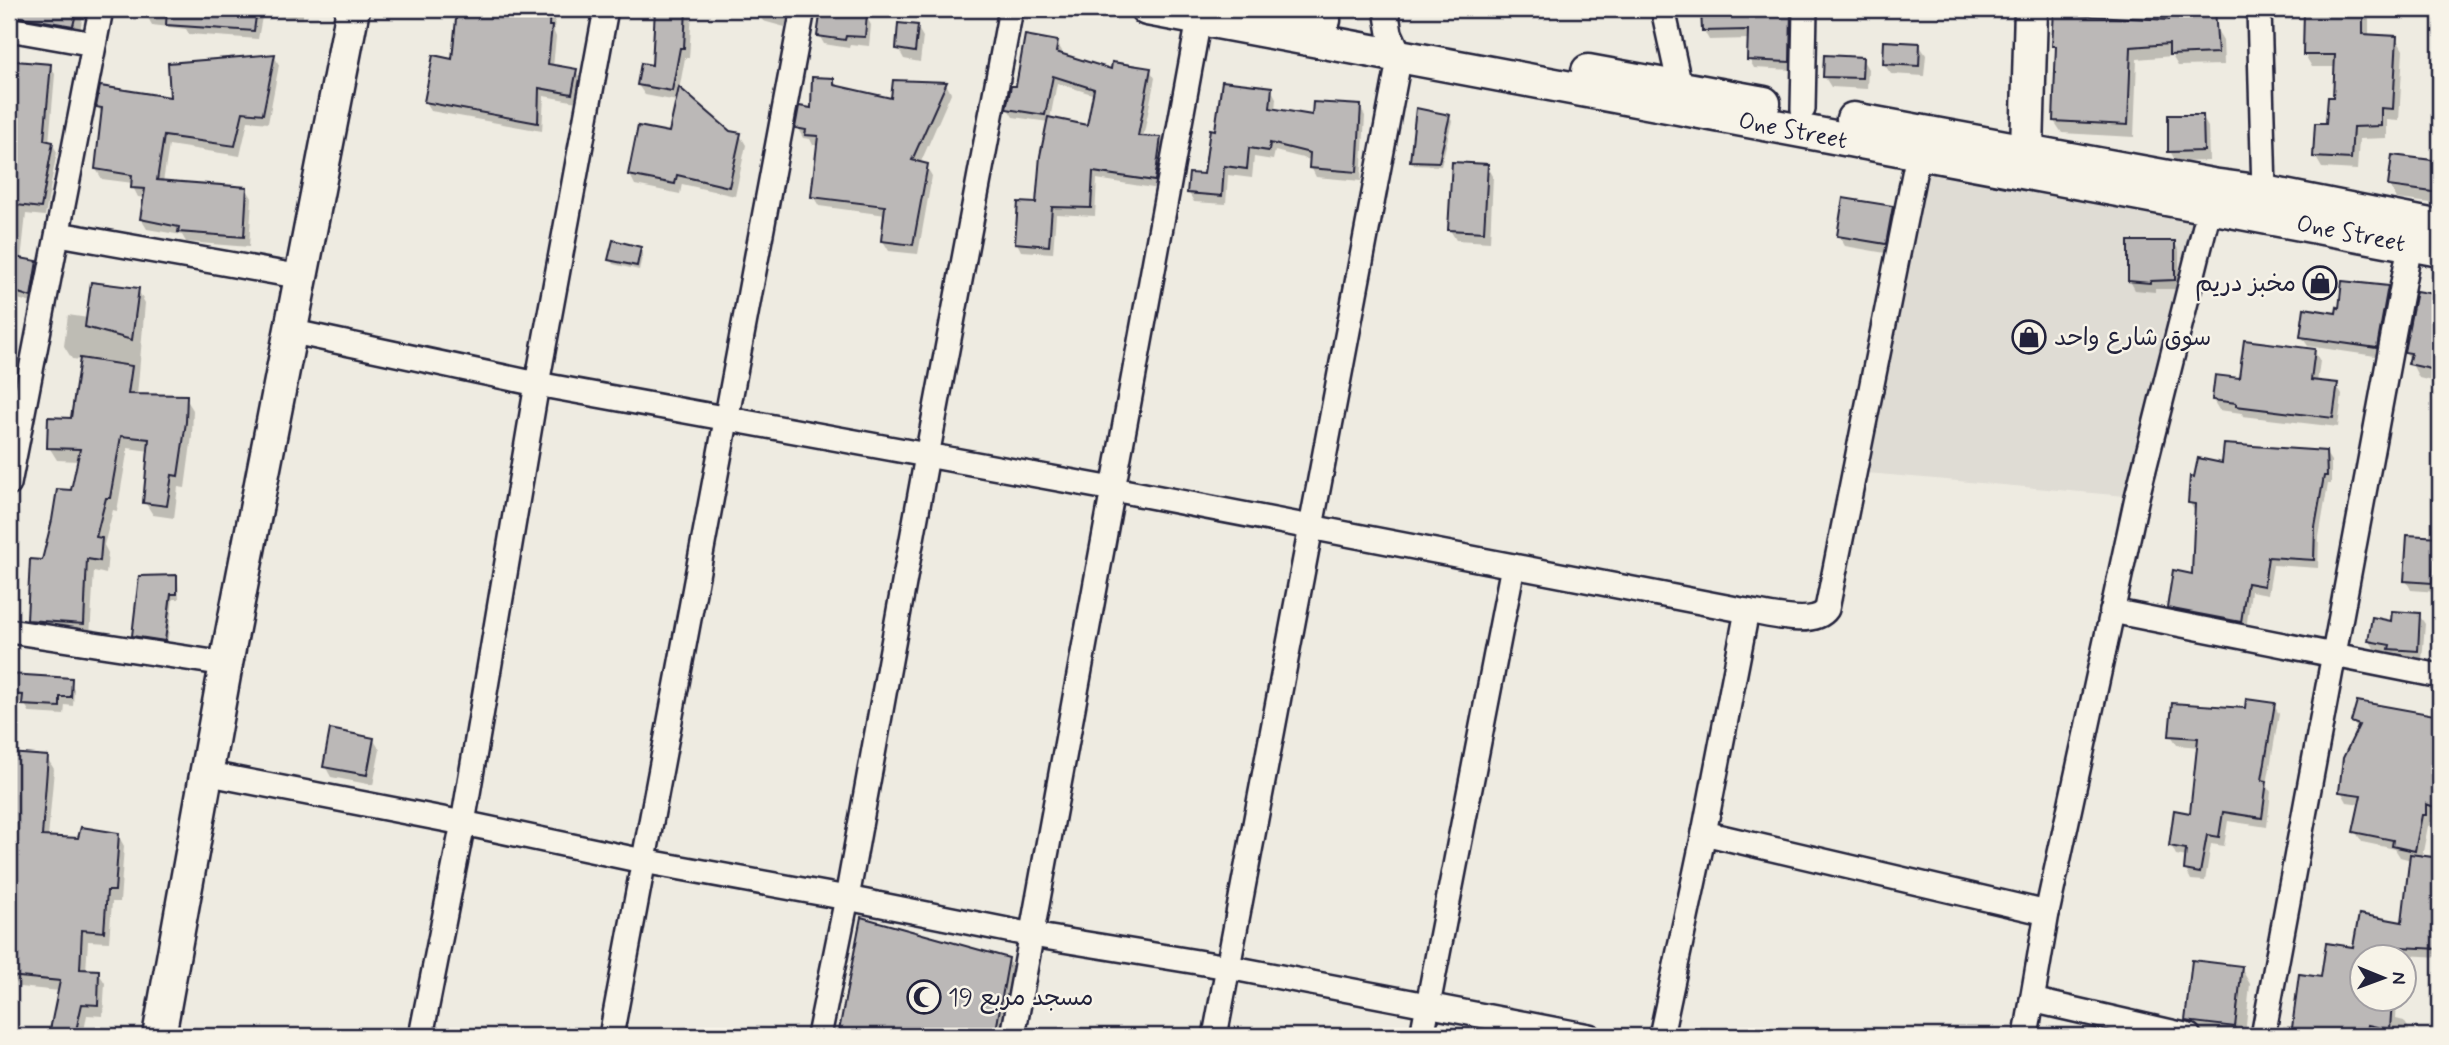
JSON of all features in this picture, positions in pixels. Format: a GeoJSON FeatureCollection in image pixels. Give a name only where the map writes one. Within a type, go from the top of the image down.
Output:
{"type":"FeatureCollection","features":[{"type":"Feature","properties":{"kind":"street"},"geometry":{"type":"LineString","coordinates":[[9,484],[14,429],[59,234],[101,9]]}},
{"type":"Feature","properties":{"kind":"street"},"geometry":{"type":"LineString","coordinates":[[159,1036],[205,773],[353,9]]}},
{"type":"Feature","properties":{"kind":"street"},"geometry":{"type":"LineString","coordinates":[[421,1036],[463,822],[537,384],[606,9]]}},
{"type":"Feature","properties":{"kind":"street"},"geometry":{"type":"LineString","coordinates":[[611,1036],[803,9]]}},
{"type":"Feature","properties":{"kind":"street"},"geometry":{"type":"LineString","coordinates":[[819,1036],[847,898],[1011,9]]}},
{"type":"Feature","properties":{"kind":"street","name":"One Street"},"geometry":{"type":"LineString","coordinates":[[1147,9],[1199,19],[1314,22],[1392,32],[1802,110],[2210,206],[2425,247]]}},
{"type":"Feature","properties":{"kind":"street","name":"One Street"},"geometry":{"type":"LineString","coordinates":[[1273,9],[1314,22]]}},
{"type":"Feature","properties":{"kind":"street"},"geometry":{"type":"LineString","coordinates":[[1663,9],[1680,87]]}},
{"type":"Feature","properties":{"kind":"street"},"geometry":{"type":"LineString","coordinates":[[1802,110],[1805,9]]}},
{"type":"Feature","properties":{"kind":"street"},"geometry":{"type":"LineString","coordinates":[[2026,162],[2031,9]]}},
{"type":"Feature","properties":{"kind":"street"},"geometry":{"type":"LineString","coordinates":[[2259,9],[2264,192]]}},
{"type":"Feature","properties":{"kind":"street"},"geometry":{"type":"LineString","coordinates":[[1013,1036],[1199,19]]}},
{"type":"Feature","properties":{"kind":"street"},"geometry":{"type":"LineString","coordinates":[[9,29],[94,44]]}},
{"type":"Feature","properties":{"kind":"street"},"geometry":{"type":"LineString","coordinates":[[1215,1036],[1310,527],[1392,32]]}},
{"type":"Feature","properties":{"kind":"street","name":"One Street"},"geometry":{"type":"LineString","coordinates":[[1392,32],[1546,85],[1918,154],[2026,162],[2264,192],[2440,227]]}},
{"type":"Feature","properties":{"kind":"street"},"geometry":{"type":"LineString","coordinates":[[289,331],[537,384],[1113,489],[1747,611],[1811,620],[1824,615],[1827,609],[1918,154]]}},
{"type":"Feature","properties":{"kind":"street"},"geometry":{"type":"LineString","coordinates":[[2025,1036],[2047,913],[2137,497],[2210,206]]}},
{"type":"Feature","properties":{"kind":"street"},"geometry":{"type":"LineString","coordinates":[[59,234],[302,277]]}},
{"type":"Feature","properties":{"kind":"street"},"geometry":{"type":"LineString","coordinates":[[2263,1036],[2335,654],[2425,247]]}},
{"type":"Feature","properties":{"kind":"street"},"geometry":{"type":"LineString","coordinates":[[1422,1036],[1513,566]]}},
{"type":"Feature","properties":{"kind":"street"},"geometry":{"type":"LineString","coordinates":[[1661,1036],[1747,611]]}},
{"type":"Feature","properties":{"kind":"street"},"geometry":{"type":"LineString","coordinates":[[2112,611],[2440,676]]}},
{"type":"Feature","properties":{"kind":"street"},"geometry":{"type":"LineString","coordinates":[[9,631],[226,664]]}},
{"type":"Feature","properties":{"kind":"street"},"geometry":{"type":"LineString","coordinates":[[205,773],[463,822],[643,861],[1032,935],[1228,967],[1589,1036]]}},
{"type":"Feature","properties":{"kind":"street"},"geometry":{"type":"LineString","coordinates":[[1704,833],[2047,913]]}},
{"type":"Feature","properties":{"kind":"street"},"geometry":{"type":"LineString","coordinates":[[2032,1000],[2189,1036]]}},
{"type":"Feature","properties":{"kind":"shaded area","name":"سوق شارع واحد"},"geometry":{"type":"Polygon","coordinates":[[[1918,151],[2207,202],[2137,497],[1856,472],[1918,151]]]}},
{"type":"Feature","properties":{"kind":"building"},"geometry":{"type":"Polygon","coordinates":[[[9,9],[77,9],[73,26],[9,15],[9,9]]]}},
{"type":"Feature","properties":{"kind":"building"},"geometry":{"type":"Polygon","coordinates":[[[167,9],[257,9],[254,31],[166,25],[167,9]]]}},
{"type":"Feature","properties":{"kind":"building"},"geometry":{"type":"Polygon","coordinates":[[[457,9],[550,9],[549,26],[552,26],[548,64],[577,69],[572,94],[539,88],[538,123],[424,102],[433,55],[452,59],[457,9]]]}},
{"type":"Feature","properties":{"kind":"building"},"geometry":{"type":"Polygon","coordinates":[[[655,9],[686,9],[684,48],[680,48],[672,91],[637,85],[641,63],[652,65],[655,9]]]}},
{"type":"Feature","properties":{"kind":"building"},"geometry":{"type":"Polygon","coordinates":[[[821,9],[850,9],[849,13],[867,14],[865,37],[846,36],[845,40],[817,36],[821,9]]]}},
{"type":"Feature","properties":{"kind":"building"},"geometry":{"type":"Polygon","coordinates":[[[1701,9],[1791,9],[1790,62],[1747,60],[1748,30],[1702,31],[1701,9]]]}},
{"type":"Feature","properties":{"kind":"building"},"geometry":{"type":"Polygon","coordinates":[[[2169,9],[2215,9],[2218,53],[2169,55],[2169,44],[2131,47],[2128,125],[2053,121],[2056,46],[2052,46],[2054,11],[2074,12],[2074,15],[2169,20],[2169,9]]]}},
{"type":"Feature","properties":{"kind":"building"},"geometry":{"type":"Polygon","coordinates":[[[2304,9],[2363,9],[2363,34],[2397,36],[2393,109],[2381,108],[2381,126],[2353,127],[2351,159],[2313,157],[2315,123],[2326,123],[2328,97],[2333,97],[2335,55],[2303,55],[2304,9]]]}},
{"type":"Feature","properties":{"kind":"building"},"geometry":{"type":"Polygon","coordinates":[[[898,23],[918,25],[915,52],[896,49],[898,23]]]}},
{"type":"Feature","properties":{"kind":"building"},"geometry":{"type":"Polygon","coordinates":[[[1025,35],[1058,41],[1056,52],[1111,69],[1112,62],[1151,68],[1138,136],[1161,137],[1155,181],[1093,172],[1091,208],[1052,207],[1049,246],[1015,243],[1018,202],[1036,203],[1040,156],[1048,117],[1087,125],[1094,89],[1053,76],[1045,115],[1006,109],[1011,86],[1016,86],[1025,35]]]}},
{"type":"Feature","properties":{"kind":"building"},"geometry":{"type":"Polygon","coordinates":[[[1884,41],[1920,43],[1919,66],[1883,64],[1884,41]]]}},
{"type":"Feature","properties":{"kind":"building"},"geometry":{"type":"Polygon","coordinates":[[[275,54],[263,114],[243,112],[235,146],[164,136],[157,180],[247,187],[244,237],[178,232],[179,227],[140,219],[145,189],[131,188],[132,175],[95,169],[102,108],[96,107],[100,86],[170,97],[168,63],[275,54]]]}},
{"type":"Feature","properties":{"kind":"building"},"geometry":{"type":"Polygon","coordinates":[[[1824,55],[1863,57],[1862,78],[1823,77],[1824,55]]]}},
{"type":"Feature","properties":{"kind":"building"},"geometry":{"type":"Polygon","coordinates":[[[15,61],[51,64],[44,140],[53,142],[41,208],[9,204],[9,132],[15,61]]]}},
{"type":"Feature","properties":{"kind":"building"},"geometry":{"type":"Polygon","coordinates":[[[812,77],[834,78],[834,85],[891,98],[893,80],[947,82],[912,160],[928,164],[913,245],[881,241],[885,206],[811,197],[818,136],[805,135],[806,130],[795,128],[799,106],[811,108],[812,77]]]}},
{"type":"Feature","properties":{"kind":"building"},"geometry":{"type":"Polygon","coordinates":[[[1222,81],[1272,87],[1270,108],[1312,115],[1313,102],[1361,105],[1357,172],[1309,168],[1310,153],[1270,143],[1269,151],[1249,148],[1247,169],[1224,166],[1222,196],[1187,193],[1189,173],[1204,174],[1210,129],[1215,130],[1222,81]]]}},
{"type":"Feature","properties":{"kind":"building"},"geometry":{"type":"Polygon","coordinates":[[[679,87],[730,131],[741,133],[729,187],[677,175],[675,184],[628,175],[638,126],[669,132],[679,87]]]}},
{"type":"Feature","properties":{"kind":"building"},"geometry":{"type":"Polygon","coordinates":[[[1416,108],[1450,115],[1439,162],[1410,161],[1416,108]]]}},
{"type":"Feature","properties":{"kind":"building"},"geometry":{"type":"Polygon","coordinates":[[[2168,115],[2203,115],[2204,151],[2168,152],[2168,115]]]}},
{"type":"Feature","properties":{"kind":"building"},"geometry":{"type":"Polygon","coordinates":[[[2392,155],[2440,161],[2440,193],[2388,186],[2392,155]]]}},
{"type":"Feature","properties":{"kind":"building"},"geometry":{"type":"Polygon","coordinates":[[[1452,162],[1488,164],[1484,232],[1448,230],[1452,162]]]}},
{"type":"Feature","properties":{"kind":"building"},"geometry":{"type":"Polygon","coordinates":[[[1843,198],[1893,206],[1886,244],[1837,236],[1843,198]]]}},
{"type":"Feature","properties":{"kind":"building"},"geometry":{"type":"Polygon","coordinates":[[[613,240],[641,247],[637,266],[608,260],[613,240]]]}},
{"type":"Feature","properties":{"kind":"building"},"geometry":{"type":"Polygon","coordinates":[[[2128,241],[2175,241],[2175,280],[2150,283],[2128,281],[2128,241]]]}},
{"type":"Feature","properties":{"kind":"building"},"geometry":{"type":"Polygon","coordinates":[[[9,256],[37,261],[31,297],[9,290],[9,256]]]}},
{"type":"Feature","properties":{"kind":"building"},"geometry":{"type":"Polygon","coordinates":[[[2342,281],[2388,286],[2377,348],[2300,337],[2304,308],[2336,313],[2342,281]]]}},
{"type":"Feature","properties":{"kind":"building"},"geometry":{"type":"Polygon","coordinates":[[[91,282],[139,288],[132,340],[85,327],[91,282]]]}},
{"type":"Feature","properties":{"kind":"building"},"geometry":{"type":"Polygon","coordinates":[[[2416,291],[2440,295],[2440,371],[2408,364],[2411,353],[2404,352],[2416,291]]]}},
{"type":"Feature","properties":{"kind":"building"},"geometry":{"type":"Polygon","coordinates":[[[2244,340],[2315,349],[2311,380],[2338,383],[2333,418],[2236,406],[2236,403],[2212,400],[2215,375],[2239,378],[2244,340]]]}},
{"type":"Feature","properties":{"kind":"building"},"geometry":{"type":"Polygon","coordinates":[[[80,358],[132,366],[128,394],[187,395],[178,476],[172,475],[167,506],[143,503],[149,439],[121,436],[110,498],[106,498],[96,537],[102,538],[100,561],[87,559],[84,624],[27,620],[30,559],[42,560],[57,489],[71,490],[80,449],[47,448],[48,417],[71,418],[80,358]]]}},
{"type":"Feature","properties":{"kind":"building"},"geometry":{"type":"Polygon","coordinates":[[[2224,444],[2326,451],[2327,476],[2324,476],[2315,527],[2314,560],[2268,557],[2264,586],[2247,583],[2241,622],[2167,608],[2173,570],[2192,574],[2195,504],[2188,503],[2190,476],[2194,477],[2198,458],[2222,463],[2224,444]]]}},
{"type":"Feature","properties":{"kind":"building"},"geometry":{"type":"Polygon","coordinates":[[[2407,535],[2440,537],[2440,560],[2434,560],[2432,583],[2404,581],[2407,535]]]}},
{"type":"Feature","properties":{"kind":"building"},"geometry":{"type":"Polygon","coordinates":[[[177,575],[177,594],[171,594],[165,641],[132,636],[139,576],[177,575]]]}},
{"type":"Feature","properties":{"kind":"building"},"geometry":{"type":"Polygon","coordinates":[[[2392,611],[2420,613],[2418,651],[2389,649],[2390,645],[2368,641],[2372,617],[2391,621],[2392,611]]]}},
{"type":"Feature","properties":{"kind":"building"},"geometry":{"type":"Polygon","coordinates":[[[9,674],[72,678],[71,697],[60,697],[60,707],[22,705],[23,695],[9,694],[9,674]]]}},
{"type":"Feature","properties":{"kind":"building"},"geometry":{"type":"Polygon","coordinates":[[[2246,699],[2275,703],[2262,780],[2267,781],[2262,818],[2223,812],[2219,837],[2207,835],[2200,873],[2184,870],[2186,849],[2169,846],[2174,810],[2190,813],[2198,738],[2169,736],[2172,703],[2245,708],[2246,699]]]}},
{"type":"Feature","properties":{"kind":"building"},"geometry":{"type":"Polygon","coordinates":[[[2357,701],[2440,716],[2436,759],[2440,761],[2440,809],[2426,804],[2426,815],[2422,815],[2415,851],[2392,846],[2393,840],[2353,832],[2361,795],[2339,792],[2343,758],[2359,725],[2351,722],[2357,701]]]}},
{"type":"Feature","properties":{"kind":"building"},"geometry":{"type":"Polygon","coordinates":[[[330,729],[374,738],[367,775],[323,767],[330,729]]]}},
{"type":"Feature","properties":{"kind":"building"},"geometry":{"type":"Polygon","coordinates":[[[9,753],[48,756],[42,836],[78,838],[81,827],[119,833],[115,891],[107,891],[104,932],[82,930],[80,969],[99,970],[98,1005],[82,1004],[75,1035],[50,1030],[60,981],[9,976],[9,753]]]}},
{"type":"Feature","properties":{"kind":"building"},"geometry":{"type":"Polygon","coordinates":[[[2410,854],[2440,858],[2440,949],[2418,948],[2418,944],[2354,944],[2359,914],[2402,922],[2410,854]]]}},
{"type":"Feature","properties":{"kind":"building","name":"مسجد مربع 19"},"geometry":{"type":"Polygon","coordinates":[[[861,917],[1009,958],[995,1036],[838,1036],[861,917]]]}},
{"type":"Feature","properties":{"kind":"building"},"geometry":{"type":"Polygon","coordinates":[[[2326,943],[2348,946],[2348,1014],[2391,1014],[2390,1030],[2368,1025],[2366,1036],[2291,1036],[2299,974],[2321,977],[2326,943]]]}},
{"type":"Feature","properties":{"kind":"building"},"geometry":{"type":"Polygon","coordinates":[[[2192,960],[2242,966],[2235,1027],[2185,1021],[2192,960]]]}},
{"type":"Feature","properties":{"kind":"place","name":"مخبز دريم"},"geometry":{"type":"Point","coordinates":[2320,283]}},
{"type":"Feature","properties":{"kind":"place","name":"سوق شارع واحد"},"geometry":{"type":"Point","coordinates":[2029,337]}},
{"type":"Feature","properties":{"kind":"place","name":"مسجد مربع 19"},"geometry":{"type":"Point","coordinates":[924,997]}}]}
